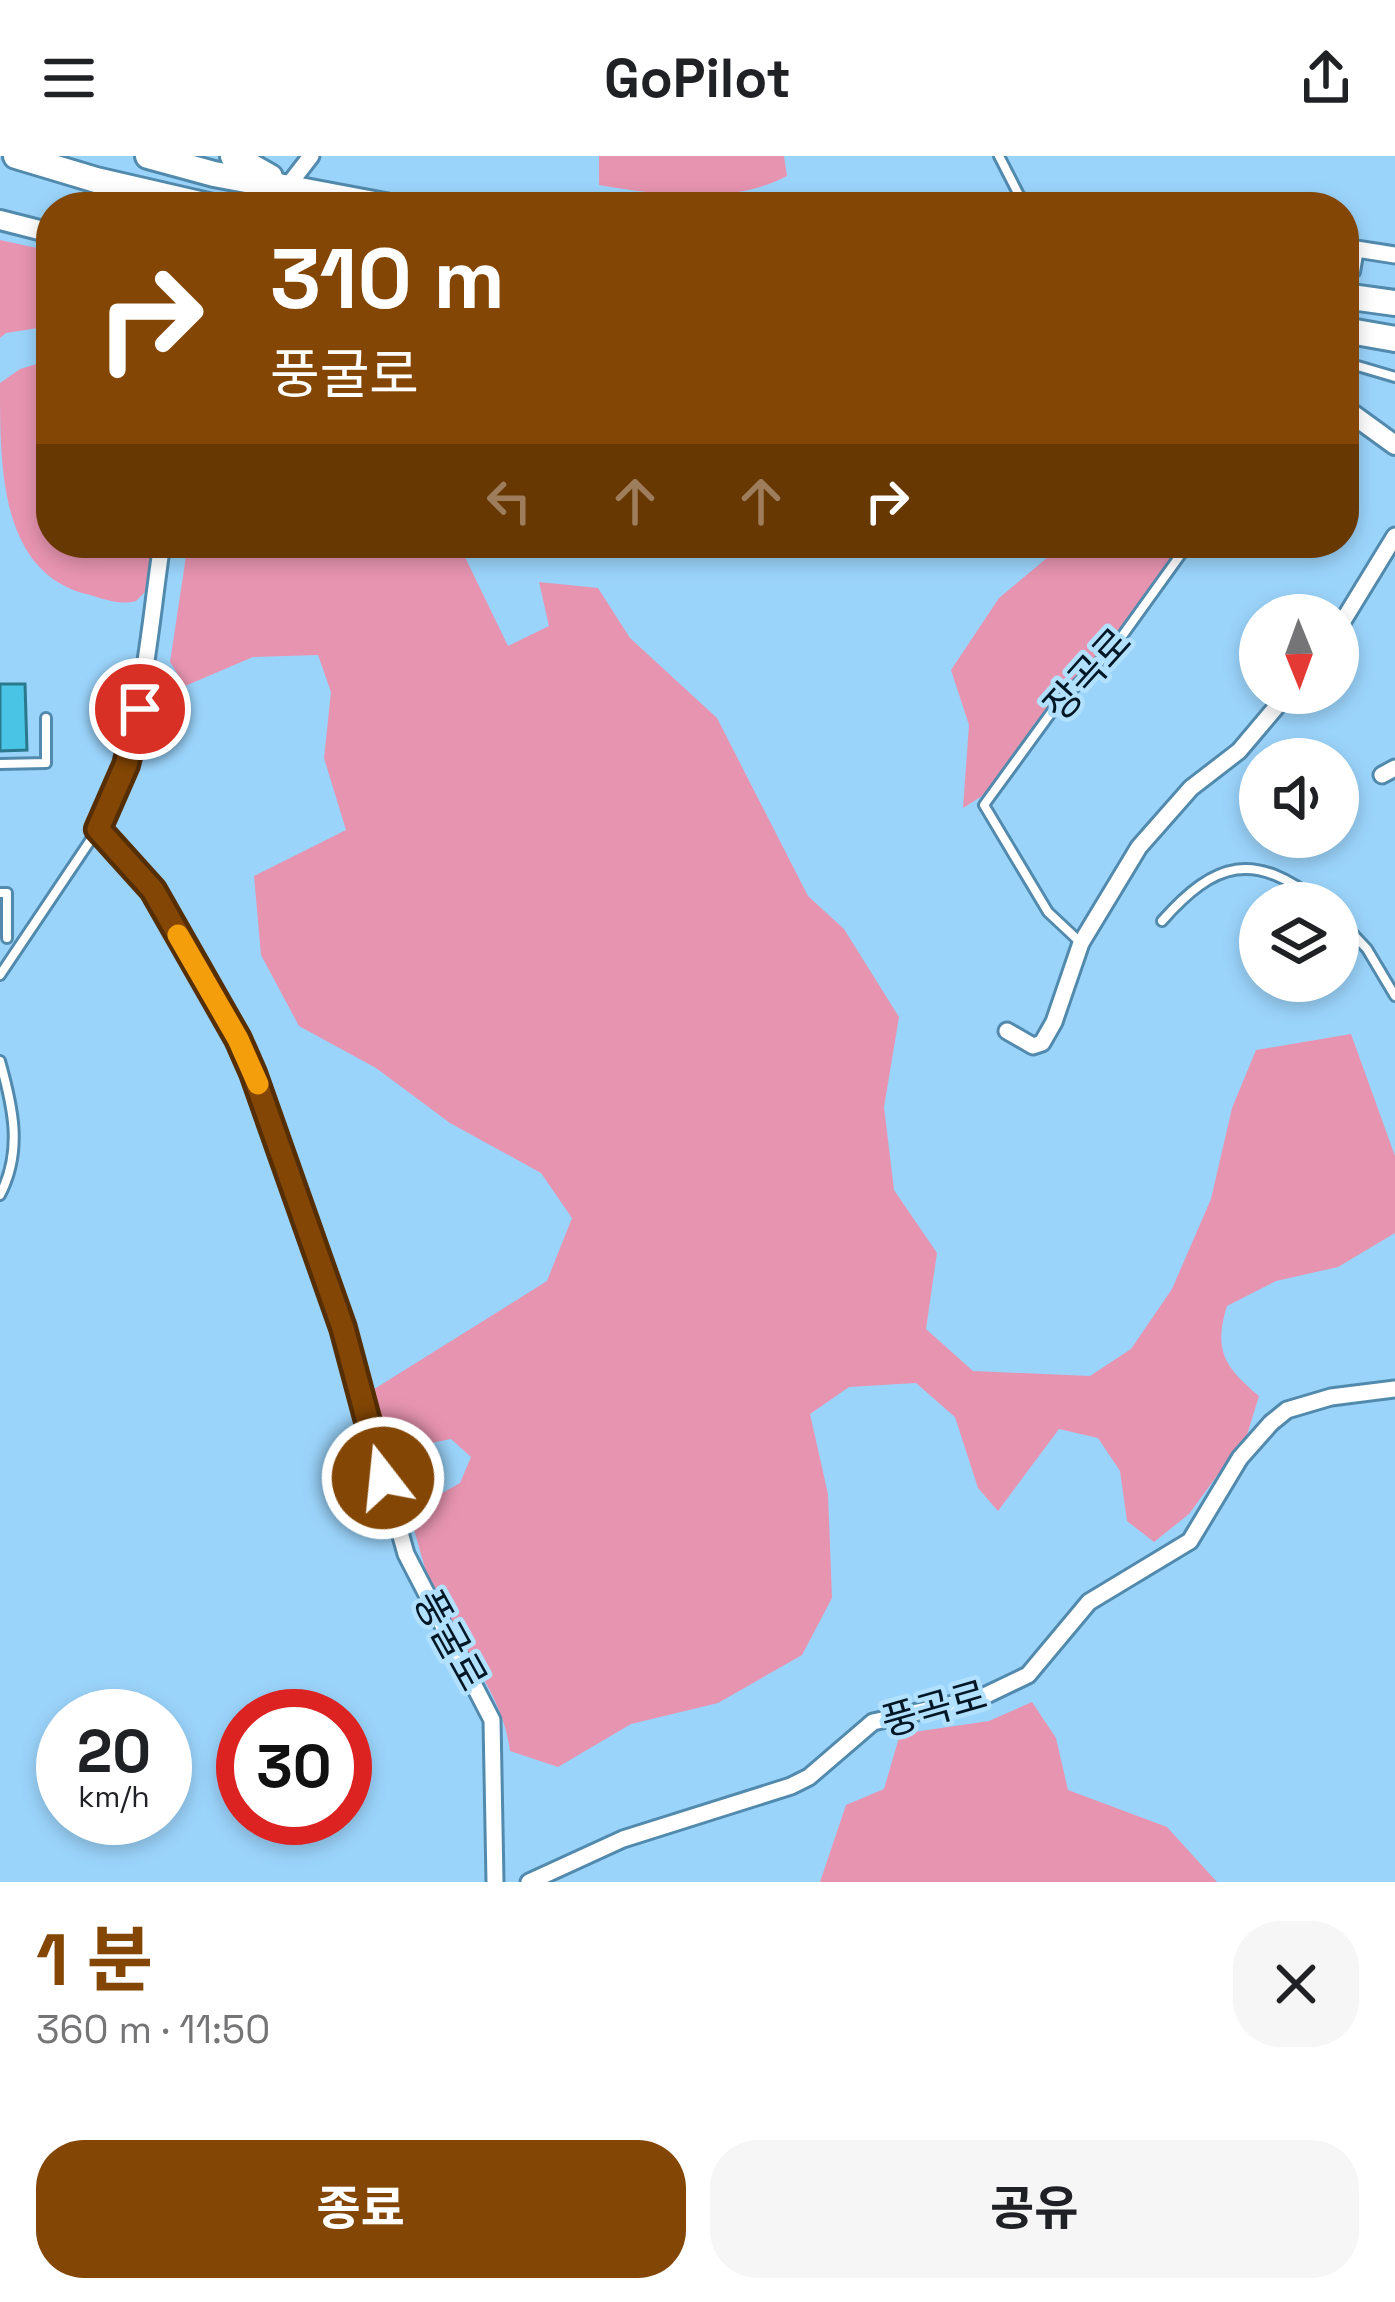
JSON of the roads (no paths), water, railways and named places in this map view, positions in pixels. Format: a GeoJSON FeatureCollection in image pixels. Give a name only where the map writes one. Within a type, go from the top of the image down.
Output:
{"type":"FeatureCollection","features":[{"type":"Feature","properties":{"kind":"main road"},"geometry":{"type":"LineString","coordinates":[[16,156],[148,192]]}},
{"type":"Feature","properties":{"kind":"main road"},"geometry":{"type":"LineString","coordinates":[[148,156],[214,175],[304,192]]}},
{"type":"Feature","properties":{"kind":"main road"},"geometry":{"type":"LineString","coordinates":[[233,156],[287,187]]}},
{"type":"Feature","properties":{"kind":"main road"},"geometry":{"type":"LineString","coordinates":[[1359,288],[1395,303]]}},
{"type":"Feature","properties":{"kind":"main road"},"geometry":{"type":"LineString","coordinates":[[1359,333],[1395,339]]}},
{"type":"Feature","properties":{"kind":"street"},"geometry":{"type":"LineString","coordinates":[[287,187],[310,156]]}},
{"type":"Feature","properties":{"kind":"street"},"geometry":{"type":"LineString","coordinates":[[0,220],[36,229]]}},
{"type":"Feature","properties":{"kind":"street"},"geometry":{"type":"LineString","coordinates":[[1359,248],[1395,255]]}},
{"type":"Feature","properties":{"kind":"street"},"geometry":{"type":"LineString","coordinates":[[1359,419],[1395,445]]}},
{"type":"Feature","properties":{"kind":"street"},"geometry":{"type":"LineString","coordinates":[[1359,595],[1395,536]]}},
{"type":"Feature","properties":{"kind":"street"},"geometry":{"type":"LineString","coordinates":[[98,829],[136,729],[160,558]]}},
{"type":"Feature","properties":{"kind":"street"},"geometry":{"type":"LineString","coordinates":[[1007,1031],[1033,1046],[1042,1043],[1081,943],[1152,830],[1191,788],[1239,751],[1270,714]]}},
{"type":"Feature","properties":{"kind":"street","name":"풍굴로"},"geometry":{"type":"LineString","coordinates":[[98,829],[153,890],[238,1039],[268,1109],[343,1328],[406,1554],[492,1720],[495,1882]]}},
{"type":"Feature","properties":{"kind":"street","name":"풍곡로"},"geometry":{"type":"LineString","coordinates":[[530,1882],[623,1839],[791,1786],[809,1777],[873,1722],[956,1705],[1009,1687],[1039,1665],[1102,1591],[1190,1541],[1240,1458],[1271,1423],[1305,1403],[1395,1389]]}},
{"type":"Feature","properties":{"kind":"lane"},"geometry":{"type":"LineString","coordinates":[[999,156],[1018,192]]}},
{"type":"Feature","properties":{"kind":"lane"},"geometry":{"type":"LineString","coordinates":[[1359,366],[1395,377]]}},
{"type":"Feature","properties":{"kind":"lane","name":"장곡로"},"geometry":{"type":"LineString","coordinates":[[1081,943],[1048,912],[984,806],[1056,706],[1115,646],[1178,558]]}},
{"type":"Feature","properties":{"kind":"lane"},"geometry":{"type":"LineString","coordinates":[[0,764],[46,763],[46,718]]}},
{"type":"Feature","properties":{"kind":"lane"},"geometry":{"type":"LineString","coordinates":[[0,975],[98,829]]}},
{"type":"Feature","properties":{"kind":"lane"},"geometry":{"type":"LineString","coordinates":[[1162,921],[1184,897],[1233,868],[1252,867],[1290,882]]}},
{"type":"Feature","properties":{"kind":"lane"},"geometry":{"type":"LineString","coordinates":[[0,893],[7,893],[7,938]]}},
{"type":"Feature","properties":{"kind":"lane"},"geometry":{"type":"LineString","coordinates":[[1359,940],[1395,996]]}},
{"type":"Feature","properties":{"kind":"lane"},"geometry":{"type":"LineString","coordinates":[[0,1061],[15,1143],[9,1178],[0,1195]]}}]}
